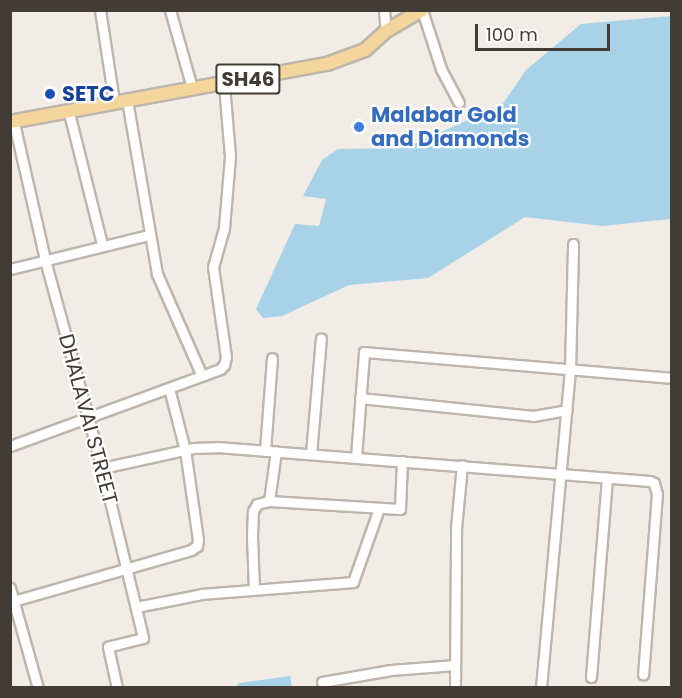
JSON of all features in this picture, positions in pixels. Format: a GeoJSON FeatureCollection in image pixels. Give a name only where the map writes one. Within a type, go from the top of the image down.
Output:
{"type":"FeatureCollection","features":[{"type":"Feature","properties":{"kind":"main road","name":"SH46"},"geometry":{"type":"LineString","coordinates":[[12,123],[327,64],[365,50],[386,31],[418,11]]}},
{"type":"Feature","properties":{"kind":"street"},"geometry":{"type":"LineString","coordinates":[[100,10],[157,274],[202,375]]}},
{"type":"Feature","properties":{"kind":"street"},"geometry":{"type":"LineString","coordinates":[[170,10],[192,88]]}},
{"type":"Feature","properties":{"kind":"street"},"geometry":{"type":"LineString","coordinates":[[384,10],[386,31]]}},
{"type":"Feature","properties":{"kind":"street"},"geometry":{"type":"LineString","coordinates":[[418,11],[441,69],[459,103]]}},
{"type":"Feature","properties":{"kind":"street"},"geometry":{"type":"LineString","coordinates":[[10,446],[220,369],[226,361],[213,267],[224,228],[230,156],[224,84]]}},
{"type":"Feature","properties":{"kind":"street"},"geometry":{"type":"LineString","coordinates":[[69,113],[102,244]]}},
{"type":"Feature","properties":{"kind":"street","name":"DHALAVAI STREET"},"geometry":{"type":"LineString","coordinates":[[12,123],[45,260],[102,468],[124,568],[143,638],[108,646],[117,687]]}},
{"type":"Feature","properties":{"kind":"street"},"geometry":{"type":"LineString","coordinates":[[10,269],[102,244],[148,235]]}},
{"type":"Feature","properties":{"kind":"street"},"geometry":{"type":"LineString","coordinates":[[541,687],[570,370],[573,244]]}},
{"type":"Feature","properties":{"kind":"street"},"geometry":{"type":"LineString","coordinates":[[311,454],[321,338]]}},
{"type":"Feature","properties":{"kind":"street"},"geometry":{"type":"LineString","coordinates":[[356,457],[364,352],[672,378]]}},
{"type":"Feature","properties":{"kind":"street"},"geometry":{"type":"LineString","coordinates":[[265,451],[272,358]]}},
{"type":"Feature","properties":{"kind":"street"},"geometry":{"type":"LineString","coordinates":[[12,602],[191,550],[197,546],[185,450],[169,388]]}},
{"type":"Feature","properties":{"kind":"street"},"geometry":{"type":"LineString","coordinates":[[360,398],[533,416],[566,410]]}},
{"type":"Feature","properties":{"kind":"street"},"geometry":{"type":"LineString","coordinates":[[102,468],[185,450],[217,447],[650,481],[654,483],[657,494],[643,674]]}},
{"type":"Feature","properties":{"kind":"street"},"geometry":{"type":"LineString","coordinates":[[269,501],[276,452]]}},
{"type":"Feature","properties":{"kind":"street"},"geometry":{"type":"LineString","coordinates":[[254,589],[253,511],[257,504],[269,501],[400,509],[402,461]]}},
{"type":"Feature","properties":{"kind":"street"},"geometry":{"type":"LineString","coordinates":[[455,687],[456,528],[462,465]]}},
{"type":"Feature","properties":{"kind":"street"},"geometry":{"type":"LineString","coordinates":[[591,677],[607,478]]}},
{"type":"Feature","properties":{"kind":"street"},"geometry":{"type":"LineString","coordinates":[[136,608],[179,598],[254,589],[353,582],[379,508]]}},
{"type":"Feature","properties":{"kind":"street"},"geometry":{"type":"LineString","coordinates":[[10,588],[12,602],[38,687]]}},
{"type":"Feature","properties":{"kind":"street"},"geometry":{"type":"LineString","coordinates":[[322,682],[391,670],[455,665]]}},
{"type":"Feature","properties":{"kind":"water"},"geometry":{"type":"Polygon","coordinates":[[[671,16],[671,219],[602,226],[525,217],[428,278],[349,285],[282,316],[263,318],[256,309],[295,224],[319,226],[326,199],[303,196],[322,160],[338,149],[405,148],[502,105],[526,70],[581,24],[671,16]]]}},
{"type":"Feature","properties":{"kind":"water"},"geometry":{"type":"Polygon","coordinates":[[[290,676],[292,687],[236,687],[239,683],[290,676]]]}},
{"type":"Feature","properties":{"kind":"place","name":"SETC"},"geometry":{"type":"Point","coordinates":[50,94]}},
{"type":"Feature","properties":{"kind":"place","name":"Malabar Gold and Diamonds"},"geometry":{"type":"Point","coordinates":[359,127]}}]}
